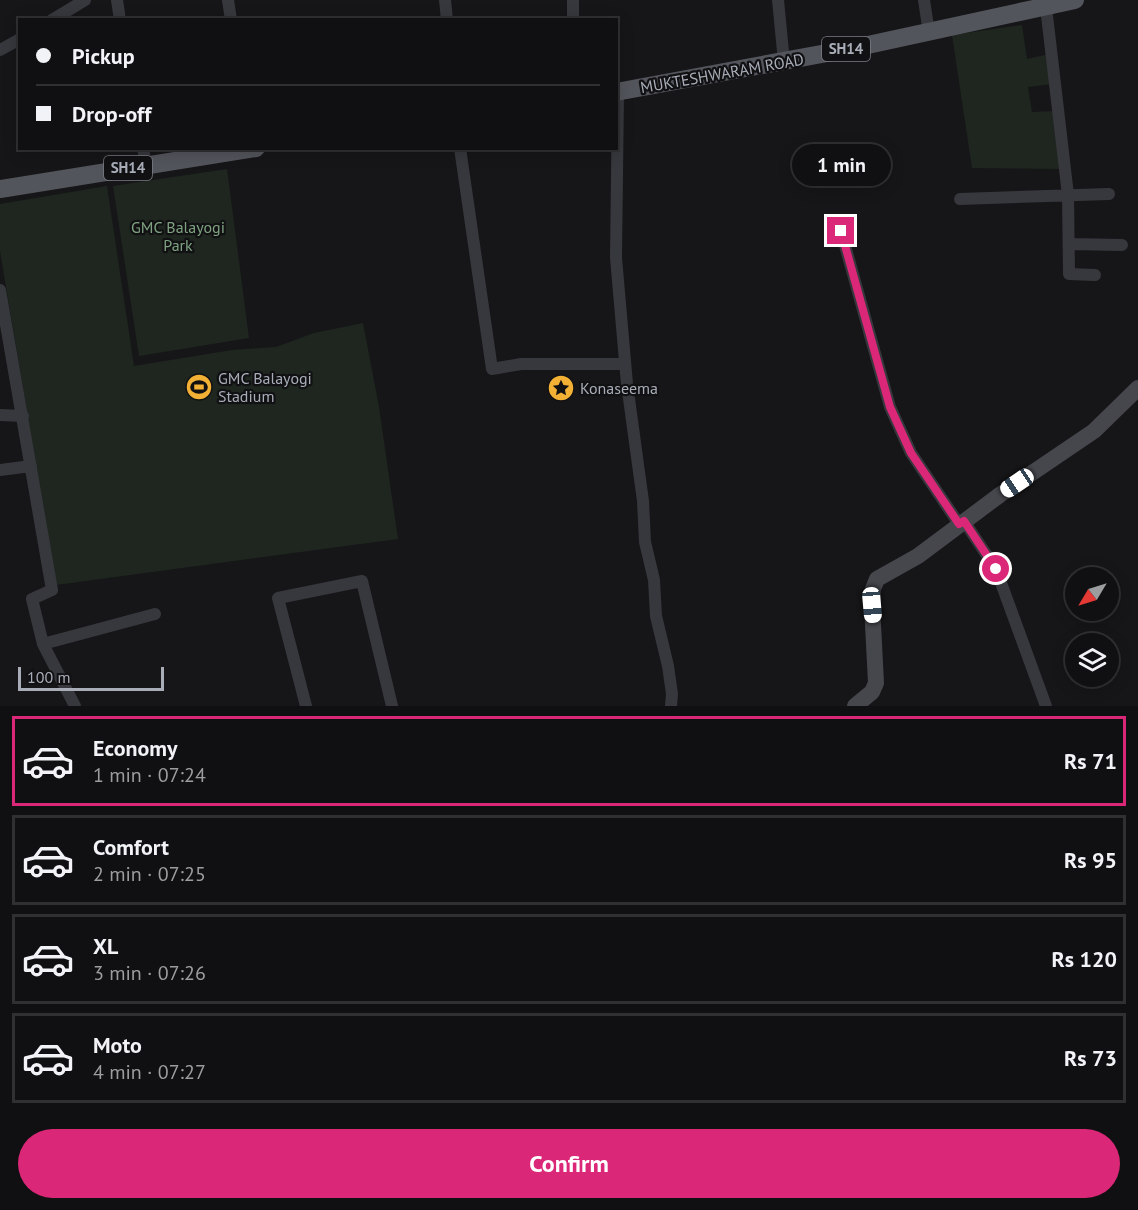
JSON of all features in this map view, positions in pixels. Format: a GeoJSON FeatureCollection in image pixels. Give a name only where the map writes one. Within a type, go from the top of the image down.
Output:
{"type":"FeatureCollection","features":[{"type":"Feature","properties":{"kind":"main road","name":"MUKTESHWARAM ROAD"},"geometry":{"type":"LineString","coordinates":[[618,92],[929,33],[1075,0]]}},
{"type":"Feature","properties":{"kind":"main road","name":"SH14"},"geometry":{"type":"LineString","coordinates":[[0,189],[145,157],[240,150]]}},
{"type":"Feature","properties":{"kind":"main road"},"geometry":{"type":"LineString","coordinates":[[855,706],[872,692],[876,683],[872,605],[873,589],[878,579],[918,556],[961,522],[1094,431],[1138,388]]}},
{"type":"Feature","properties":{"kind":"street"},"geometry":{"type":"LineString","coordinates":[[54,18],[67,5],[85,0]]}},
{"type":"Feature","properties":{"kind":"street"},"geometry":{"type":"LineString","coordinates":[[117,0],[120,18]]}},
{"type":"Feature","properties":{"kind":"street"},"geometry":{"type":"LineString","coordinates":[[228,0],[231,18]]}},
{"type":"Feature","properties":{"kind":"street"},"geometry":{"type":"LineString","coordinates":[[445,0],[447,18]]}},
{"type":"Feature","properties":{"kind":"street"},"geometry":{"type":"LineString","coordinates":[[573,0],[573,18]]}},
{"type":"Feature","properties":{"kind":"street"},"geometry":{"type":"LineString","coordinates":[[778,0],[784,62]]}},
{"type":"Feature","properties":{"kind":"street"},"geometry":{"type":"LineString","coordinates":[[924,0],[929,33]]}},
{"type":"Feature","properties":{"kind":"street"},"geometry":{"type":"LineString","coordinates":[[1046,7],[1068,195],[1069,274],[1095,275]]}},
{"type":"Feature","properties":{"kind":"street"},"geometry":{"type":"LineString","coordinates":[[0,50],[18,40]]}},
{"type":"Feature","properties":{"kind":"street"},"geometry":{"type":"LineString","coordinates":[[460,150],[492,369],[521,364],[625,364]]}},
{"type":"Feature","properties":{"kind":"street"},"geometry":{"type":"LineString","coordinates":[[616,150],[615,258],[625,364],[643,501],[645,542],[654,580],[656,616],[668,666],[672,694],[671,706]]}},
{"type":"Feature","properties":{"kind":"street"},"geometry":{"type":"LineString","coordinates":[[960,199],[1109,194]]}},
{"type":"Feature","properties":{"kind":"street"},"geometry":{"type":"LineString","coordinates":[[841,231],[890,407],[911,453],[996,569],[1046,706]]}},
{"type":"Feature","properties":{"kind":"street"},"geometry":{"type":"LineString","coordinates":[[1069,244],[1122,245]]}},
{"type":"Feature","properties":{"kind":"street"},"geometry":{"type":"LineString","coordinates":[[0,290],[52,590],[32,599],[43,644],[75,706]]}},
{"type":"Feature","properties":{"kind":"street"},"geometry":{"type":"LineString","coordinates":[[0,415],[23,416]]}},
{"type":"Feature","properties":{"kind":"street"},"geometry":{"type":"LineString","coordinates":[[0,470],[31,466]]}},
{"type":"Feature","properties":{"kind":"street"},"geometry":{"type":"LineString","coordinates":[[306,706],[279,598],[362,581],[392,706]]}},
{"type":"Feature","properties":{"kind":"street"},"geometry":{"type":"LineString","coordinates":[[43,644],[155,614]]}},
{"type":"Feature","properties":{"kind":"green space"},"geometry":{"type":"Polygon","coordinates":[[[1022,25],[1027,59],[1049,54],[1052,84],[1028,87],[1032,112],[1056,111],[1060,169],[972,168],[952,35],[1022,25]]]}},
{"type":"Feature","properties":{"kind":"green space","name":"GMC Balayogi Park"},"geometry":{"type":"Polygon","coordinates":[[[227,169],[249,338],[139,356],[113,186],[227,169]]]}},
{"type":"Feature","properties":{"kind":"green space","name":"GMC Balayogi Stadium"},"geometry":{"type":"Polygon","coordinates":[[[107,186],[134,366],[232,350],[276,347],[314,333],[363,323],[379,407],[398,539],[56,585],[0,251],[0,204],[107,186]]]}},
{"type":"Feature","properties":{"kind":"place","name":"GMC Balayogi Stadium"},"geometry":{"type":"Point","coordinates":[199,387]}},
{"type":"Feature","properties":{"kind":"place","name":"Konaseema"},"geometry":{"type":"Point","coordinates":[561,388]}},
{"type":"Feature","properties":{"kind":"route"},"geometry":{"type":"LineString","coordinates":[[841,231],[890,407],[911,453],[959,524],[964,521],[996,569]]}}]}
